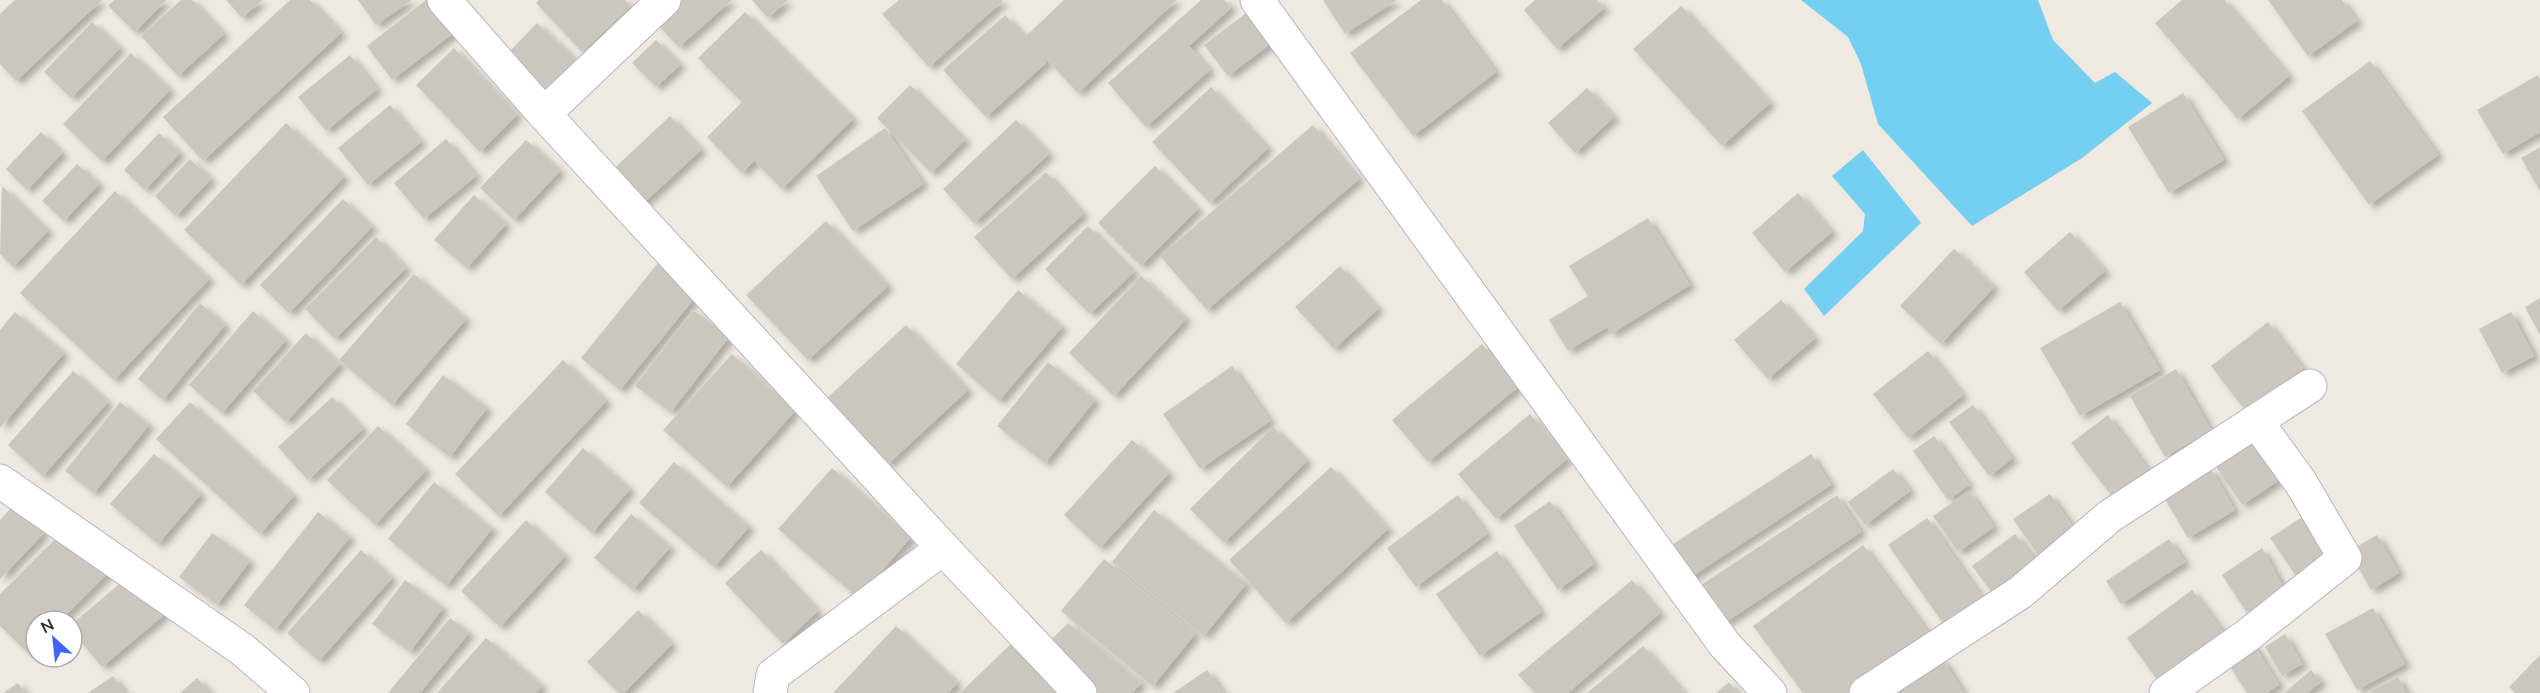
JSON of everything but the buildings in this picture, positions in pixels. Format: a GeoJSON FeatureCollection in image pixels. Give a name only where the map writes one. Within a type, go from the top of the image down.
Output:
{"type":"FeatureCollection","features":[{"type":"Feature","properties":{"kind":"street"},"geometry":{"type":"LineString","coordinates":[[444,0],[544,114],[943,548],[1080,693]]}},
{"type":"Feature","properties":{"kind":"street"},"geometry":{"type":"LineString","coordinates":[[544,114],[664,0]]}},
{"type":"Feature","properties":{"kind":"street"},"geometry":{"type":"LineString","coordinates":[[1257,0],[1725,645],[1770,693]]}},
{"type":"Feature","properties":{"kind":"street"},"geometry":{"type":"LineString","coordinates":[[1866,693],[2021,592],[2110,516],[2310,386]]}},
{"type":"Feature","properties":{"kind":"street"},"geometry":{"type":"LineString","coordinates":[[2166,693],[2248,635],[2345,558],[2301,483],[2257,422]]}},
{"type":"Feature","properties":{"kind":"street"},"geometry":{"type":"LineString","coordinates":[[0,481],[243,650],[293,693]]}},
{"type":"Feature","properties":{"kind":"street"},"geometry":{"type":"LineString","coordinates":[[770,693],[773,675],[943,548]]}},
{"type":"Feature","properties":{"kind":"water"},"geometry":{"type":"Polygon","coordinates":[[[1801,0],[2038,0],[2053,40],[2095,83],[2115,72],[2152,103],[2082,158],[1972,226],[1878,124],[1861,64],[1848,37],[1801,0]]]}},
{"type":"Feature","properties":{"kind":"water"},"geometry":{"type":"Polygon","coordinates":[[[1863,150],[1921,223],[1824,316],[1804,289],[1863,231],[1865,214],[1832,176],[1863,150]]]}}]}
